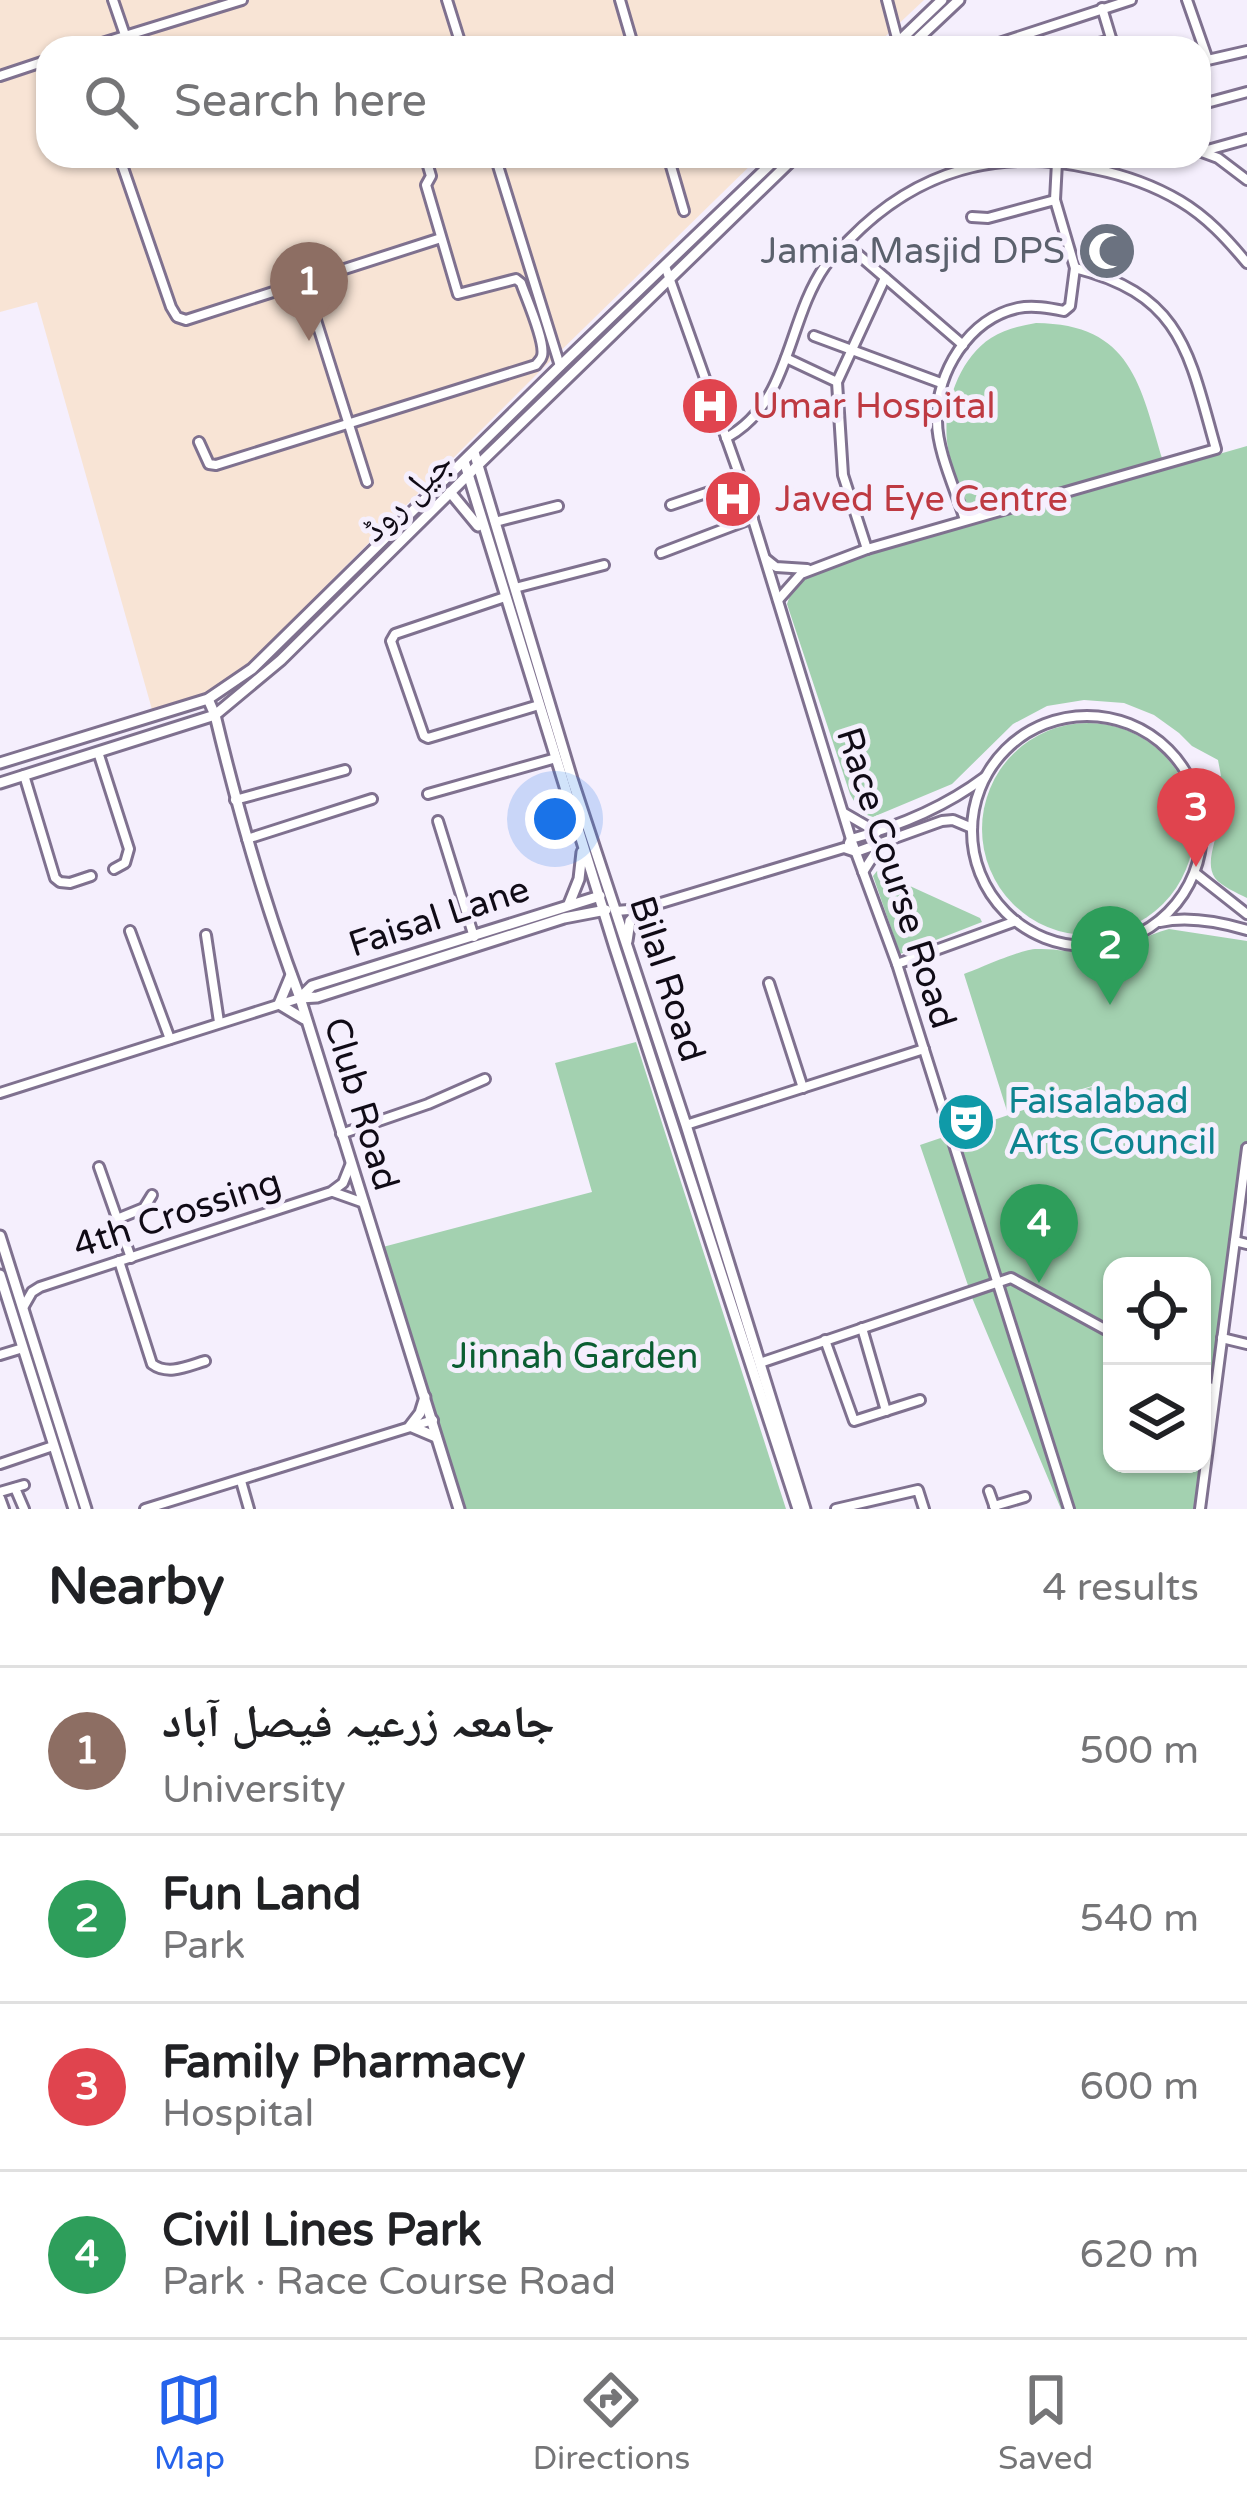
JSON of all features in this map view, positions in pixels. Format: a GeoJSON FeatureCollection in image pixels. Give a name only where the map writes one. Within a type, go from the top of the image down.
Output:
{"type":"FeatureCollection","features":[{"type":"Feature","properties":{"kind":"main road"},"geometry":{"type":"LineString","coordinates":[[909,36],[942,0]]}},
{"type":"Feature","properties":{"kind":"main road"},"geometry":{"type":"LineString","coordinates":[[913,36],[959,0]]}},
{"type":"Feature","properties":{"kind":"main road","name":"جیل روڈ"},"geometry":{"type":"LineString","coordinates":[[0,763],[208,700],[252,669],[767,168]]}},
{"type":"Feature","properties":{"kind":"main road","name":"جیل روڈ"},"geometry":{"type":"LineString","coordinates":[[0,782],[215,715],[280,660],[784,168]]}},
{"type":"Feature","properties":{"kind":"main road","name":"Bilal Road"},"geometry":{"type":"LineString","coordinates":[[474,452],[651,1052],[802,1509]]}},
{"type":"Feature","properties":{"kind":"main road","name":"Bilal Road"},"geometry":{"type":"LineString","coordinates":[[464,461],[582,843],[606,895]]}},
{"type":"Feature","properties":{"kind":"main road"},"geometry":{"type":"LineString","coordinates":[[450,492],[485,535]]}},
{"type":"Feature","properties":{"kind":"main road","name":"Club Road"},"geometry":{"type":"LineString","coordinates":[[208,700],[235,800],[460,1509]]}},
{"type":"Feature","properties":{"kind":"main road"},"geometry":{"type":"LineString","coordinates":[[569,904],[579,880],[582,843]]}},
{"type":"Feature","properties":{"kind":"main road","name":"Faisal Lane"},"geometry":{"type":"LineString","coordinates":[[300,998],[312,986],[606,895]]}},
{"type":"Feature","properties":{"kind":"main road"},"geometry":{"type":"LineString","coordinates":[[621,948],[630,921],[640,909]]}},
{"type":"Feature","properties":{"kind":"main road","name":"Faisal Lane"},"geometry":{"type":"LineString","coordinates":[[300,998],[317,997],[564,917],[610,910]]}},
{"type":"Feature","properties":{"kind":"main road"},"geometry":{"type":"LineString","coordinates":[[590,913],[621,948]]}},
{"type":"Feature","properties":{"kind":"main road","name":"Bilal Road"},"geometry":{"type":"LineString","coordinates":[[621,948],[686,1125],[802,1509]]}},
{"type":"Feature","properties":{"kind":"main road"},"geometry":{"type":"LineString","coordinates":[[291,975],[279,1004],[308,1023]]}},
{"type":"Feature","properties":{"kind":"main road"},"geometry":{"type":"LineString","coordinates":[[0,1236],[86,1509]]}},
{"type":"Feature","properties":{"kind":"main road"},"geometry":{"type":"LineString","coordinates":[[0,1275],[74,1509]]}},
{"type":"Feature","properties":{"kind":"main road"},"geometry":{"type":"LineString","coordinates":[[425,1397],[410,1426],[437,1438]]}},
{"type":"Feature","properties":{"kind":"street"},"geometry":{"type":"LineString","coordinates":[[113,0],[125,35]]}},
{"type":"Feature","properties":{"kind":"street"},"geometry":{"type":"LineString","coordinates":[[122,36],[242,0]]}},
{"type":"Feature","properties":{"kind":"street"},"geometry":{"type":"LineString","coordinates":[[447,0],[458,36]]}},
{"type":"Feature","properties":{"kind":"street"},"geometry":{"type":"LineString","coordinates":[[620,0],[630,36]]}},
{"type":"Feature","properties":{"kind":"street"},"geometry":{"type":"LineString","coordinates":[[886,0],[897,36]]}},
{"type":"Feature","properties":{"kind":"street"},"geometry":{"type":"LineString","coordinates":[[1019,36],[1131,0]]}},
{"type":"Feature","properties":{"kind":"street"},"geometry":{"type":"LineString","coordinates":[[1187,0],[1196,36]]}},
{"type":"Feature","properties":{"kind":"street"},"geometry":{"type":"LineString","coordinates":[[1102,8],[1111,36]]}},
{"type":"Feature","properties":{"kind":"street"},"geometry":{"type":"LineString","coordinates":[[1211,59],[1247,51]]}},
{"type":"Feature","properties":{"kind":"street"},"geometry":{"type":"LineString","coordinates":[[0,76],[36,64]]}},
{"type":"Feature","properties":{"kind":"street"},"geometry":{"type":"LineString","coordinates":[[1211,102],[1247,92]]}},
{"type":"Feature","properties":{"kind":"street"},"geometry":{"type":"LineString","coordinates":[[1211,148],[1247,139]]}},
{"type":"Feature","properties":{"kind":"street"},"geometry":{"type":"LineString","coordinates":[[1211,155],[1247,180]]}},
{"type":"Feature","properties":{"kind":"street"},"geometry":{"type":"LineString","coordinates":[[123,168],[177,317],[186,320],[441,238]]}},
{"type":"Feature","properties":{"kind":"street"},"geometry":{"type":"LineString","coordinates":[[200,442],[209,464],[216,465],[536,365],[542,358],[521,283],[512,279],[458,295],[426,185],[429,168]]}},
{"type":"Feature","properties":{"kind":"street"},"geometry":{"type":"LineString","coordinates":[[499,168],[560,365]]}},
{"type":"Feature","properties":{"kind":"street"},"geometry":{"type":"LineString","coordinates":[[671,168],[684,211]]}},
{"type":"Feature","properties":{"kind":"street"},"geometry":{"type":"LineString","coordinates":[[726,438],[751,422],[769,398],[819,277],[845,244],[907,192],[972,168]]}},
{"type":"Feature","properties":{"kind":"street"},"geometry":{"type":"LineString","coordinates":[[965,520],[937,426],[941,383],[963,345],[996,316],[1019,308],[1064,311],[1070,306],[1075,268],[1055,200],[1057,168]]}},
{"type":"Feature","properties":{"kind":"street"},"geometry":{"type":"LineString","coordinates":[[1089,168],[1152,186],[1182,202],[1221,232],[1247,263]]}},
{"type":"Feature","properties":{"kind":"street"},"geometry":{"type":"LineString","coordinates":[[972,217],[988,218],[1055,200]]}},
{"type":"Feature","properties":{"kind":"street"},"geometry":{"type":"LineString","coordinates":[[845,244],[963,345]]}},
{"type":"Feature","properties":{"kind":"street","name":"Race Course Road"},"geometry":{"type":"LineString","coordinates":[[665,266],[741,481],[851,839],[897,964],[1069,1509]]}},
{"type":"Feature","properties":{"kind":"street"},"geometry":{"type":"LineString","coordinates":[[778,600],[793,581],[814,568],[867,549],[1216,449],[1193,370],[1170,320],[1134,290],[1075,268]]}},
{"type":"Feature","properties":{"kind":"street"},"geometry":{"type":"LineString","coordinates":[[867,549],[843,475],[837,382],[885,278]]}},
{"type":"Feature","properties":{"kind":"street"},"geometry":{"type":"LineString","coordinates":[[304,282],[368,482]]}},
{"type":"Feature","properties":{"kind":"street"},"geometry":{"type":"LineString","coordinates":[[814,336],[941,383]]}},
{"type":"Feature","properties":{"kind":"street"},"geometry":{"type":"LineString","coordinates":[[786,358],[837,382]]}},
{"type":"Feature","properties":{"kind":"street"},"geometry":{"type":"LineString","coordinates":[[670,505],[741,481]]}},
{"type":"Feature","properties":{"kind":"street"},"geometry":{"type":"LineString","coordinates":[[495,522],[558,506]]}},
{"type":"Feature","properties":{"kind":"street"},"geometry":{"type":"LineString","coordinates":[[662,553],[753,518]]}},
{"type":"Feature","properties":{"kind":"street"},"geometry":{"type":"LineString","coordinates":[[766,559],[776,567],[814,568]]}},
{"type":"Feature","properties":{"kind":"street"},"geometry":{"type":"LineString","coordinates":[[515,588],[604,565]]}},
{"type":"Feature","properties":{"kind":"street"},"geometry":{"type":"LineString","coordinates":[[505,597],[395,634],[391,641],[428,738],[539,706]]}},
{"type":"Feature","properties":{"kind":"street"},"geometry":{"type":"LineString","coordinates":[[1085,717],[1135,728],[1164,746],[1194,788],[1202,822],[1195,873],[1185,892],[1156,923],[1132,937],[1092,946],[1052,940],[1016,921],[984,880],[972,828],[978,794],[1007,749],[1051,722],[1085,717]]}},
{"type":"Feature","properties":{"kind":"street"},"geometry":{"type":"LineString","coordinates":[[98,752],[129,849],[125,863],[114,869]]}},
{"type":"Feature","properties":{"kind":"street"},"geometry":{"type":"LineString","coordinates":[[428,794],[556,758]]}},
{"type":"Feature","properties":{"kind":"street"},"geometry":{"type":"LineString","coordinates":[[235,800],[345,770]]}},
{"type":"Feature","properties":{"kind":"street"},"geometry":{"type":"LineString","coordinates":[[24,775],[55,878],[70,883],[91,876]]}},
{"type":"Feature","properties":{"kind":"street"},"geometry":{"type":"LineString","coordinates":[[844,848],[851,839],[958,798],[986,776]]}},
{"type":"Feature","properties":{"kind":"street"},"geometry":{"type":"LineString","coordinates":[[247,838],[372,799]]}},
{"type":"Feature","properties":{"kind":"street"},"geometry":{"type":"LineString","coordinates":[[843,812],[877,832]]}},
{"type":"Feature","properties":{"kind":"street"},"geometry":{"type":"LineString","coordinates":[[438,821],[474,937]]}},
{"type":"Feature","properties":{"kind":"street"},"geometry":{"type":"LineString","coordinates":[[610,910],[640,909],[844,848],[856,852],[942,821],[972,828]]}},
{"type":"Feature","properties":{"kind":"street"},"geometry":{"type":"LineString","coordinates":[[862,872],[882,843]]}},
{"type":"Feature","properties":{"kind":"street"},"geometry":{"type":"LineString","coordinates":[[1195,873],[1247,914]]}},
{"type":"Feature","properties":{"kind":"street"},"geometry":{"type":"LineString","coordinates":[[1156,923],[1193,920],[1247,930]]}},
{"type":"Feature","properties":{"kind":"street"},"geometry":{"type":"LineString","coordinates":[[897,964],[1016,921]]}},
{"type":"Feature","properties":{"kind":"street"},"geometry":{"type":"LineString","coordinates":[[130,931],[170,1039]]}},
{"type":"Feature","properties":{"kind":"street"},"geometry":{"type":"LineString","coordinates":[[206,935],[219,1023]]}},
{"type":"Feature","properties":{"kind":"street"},"geometry":{"type":"LineString","coordinates":[[769,983],[803,1088]]}},
{"type":"Feature","properties":{"kind":"street","name":"Faisal Lane"},"geometry":{"type":"LineString","coordinates":[[0,1093],[300,998]]}},
{"type":"Feature","properties":{"kind":"street"},"geometry":{"type":"LineString","coordinates":[[686,1125],[924,1048]]}},
{"type":"Feature","properties":{"kind":"street"},"geometry":{"type":"LineString","coordinates":[[341,1134],[484,1079]]}},
{"type":"Feature","properties":{"kind":"street"},"geometry":{"type":"LineString","coordinates":[[1200,1509],[1247,1148]]}},
{"type":"Feature","properties":{"kind":"street"},"geometry":{"type":"LineString","coordinates":[[331,1192],[343,1184],[351,1163]]}},
{"type":"Feature","properties":{"kind":"street"},"geometry":{"type":"LineString","coordinates":[[99,1167],[131,1258]]}},
{"type":"Feature","properties":{"kind":"street"},"geometry":{"type":"LineString","coordinates":[[331,1192],[364,1203]]}},
{"type":"Feature","properties":{"kind":"street","name":"4th Crossing"},"geometry":{"type":"LineString","coordinates":[[23,1308],[40,1287],[331,1192]]}},
{"type":"Feature","properties":{"kind":"street"},"geometry":{"type":"LineString","coordinates":[[117,1219],[145,1208],[152,1195]]}},
{"type":"Feature","properties":{"kind":"street"},"geometry":{"type":"LineString","coordinates":[[1235,1241],[1247,1244]]}},
{"type":"Feature","properties":{"kind":"street"},"geometry":{"type":"LineString","coordinates":[[119,1261],[152,1364],[170,1371],[206,1361]]}},
{"type":"Feature","properties":{"kind":"street","name":"4th Crossing"},"geometry":{"type":"LineString","coordinates":[[14,1278],[40,1287]]}},
{"type":"Feature","properties":{"kind":"street"},"geometry":{"type":"LineString","coordinates":[[760,1363],[1011,1278],[1103,1328]]}},
{"type":"Feature","properties":{"kind":"street"},"geometry":{"type":"LineString","coordinates":[[862,1328],[886,1411]]}},
{"type":"Feature","properties":{"kind":"street"},"geometry":{"type":"LineString","coordinates":[[1222,1338],[1247,1344]]}},
{"type":"Feature","properties":{"kind":"street"},"geometry":{"type":"LineString","coordinates":[[825,1340],[854,1421],[920,1400]]}},
{"type":"Feature","properties":{"kind":"street"},"geometry":{"type":"LineString","coordinates":[[0,1355],[23,1348]]}},
{"type":"Feature","properties":{"kind":"street"},"geometry":{"type":"LineString","coordinates":[[1211,1388],[1215,1390]]}},
{"type":"Feature","properties":{"kind":"street"},"geometry":{"type":"LineString","coordinates":[[146,1509],[433,1420]]}},
{"type":"Feature","properties":{"kind":"street"},"geometry":{"type":"LineString","coordinates":[[0,1464],[53,1446]]}},
{"type":"Feature","properties":{"kind":"street"},"geometry":{"type":"LineString","coordinates":[[241,1481],[249,1509]]}},
{"type":"Feature","properties":{"kind":"street"},"geometry":{"type":"LineString","coordinates":[[4,1509],[0,1495],[20,1486],[24,1509]]}},
{"type":"Feature","properties":{"kind":"street"},"geometry":{"type":"LineString","coordinates":[[836,1509],[918,1490],[924,1509]]}},
{"type":"Feature","properties":{"kind":"street"},"geometry":{"type":"LineString","coordinates":[[989,1491],[995,1507],[1025,1497]]}},
{"type":"Feature","properties":{"kind":"shaded area"},"geometry":{"type":"Polygon","coordinates":[[[0,0],[924,0],[886,36],[36,36],[36,168],[748,168],[249,663],[211,692],[153,713],[37,302],[0,312],[0,0]]]}},
{"type":"Feature","properties":{"kind":"green space"},"geometry":{"type":"Polygon","coordinates":[[[1036,323],[1068,326],[1112,347],[1138,384],[1163,461],[968,512],[946,434],[954,387],[979,347],[1007,330],[1036,323]]]}},
{"type":"Feature","properties":{"kind":"green space"},"geometry":{"type":"Polygon","coordinates":[[[1247,446],[1247,898],[1221,884],[1212,872],[1218,821],[1207,774],[1221,776],[1218,760],[1154,715],[1124,703],[1084,700],[1047,706],[1013,724],[952,784],[873,817],[861,813],[850,794],[787,604],[794,584],[808,572],[1247,446]]]}},
{"type":"Feature","properties":{"kind":"green space"},"geometry":{"type":"Polygon","coordinates":[[[1088,723],[1129,731],[1163,754],[1186,788],[1194,829],[1186,870],[1163,904],[1129,927],[1088,935],[1047,927],[1013,904],[990,870],[982,829],[990,788],[1013,754],[1047,731],[1088,723]]]}},
{"type":"Feature","properties":{"kind":"green space"},"geometry":{"type":"Polygon","coordinates":[[[877,871],[982,922],[900,954],[873,876],[877,871]]]}},
{"type":"Feature","properties":{"kind":"green space"},"geometry":{"type":"Polygon","coordinates":[[[1169,929],[1247,941],[1247,1153],[1211,1438],[1211,1257],[1103,1257],[1103,1473],[1207,1473],[1202,1509],[1061,1509],[973,1300],[920,1145],[1106,1082],[1007,1111],[964,974],[1030,950],[1096,952],[1169,929]]]}},
{"type":"Feature","properties":{"kind":"green space","name":"Jinnah Garden"},"geometry":{"type":"Polygon","coordinates":[[[636,1042],[786,1509],[463,1509],[379,1248],[592,1192],[555,1063],[636,1042]]]}},
{"type":"Feature","properties":{"kind":"place","name":"Jamia Masjid DPS"},"geometry":{"type":"Point","coordinates":[1107,251]}},
{"type":"Feature","properties":{"kind":"place","name":"جامعہ زرعیہ فیصل آباد"},"geometry":{"type":"Point","coordinates":[309,341]}},
{"type":"Feature","properties":{"kind":"place","name":"Umar Hospital"},"geometry":{"type":"Point","coordinates":[710,406]}},
{"type":"Feature","properties":{"kind":"place","name":"Javed Eye Centre"},"geometry":{"type":"Point","coordinates":[733,499]}},
{"type":"Feature","properties":{"kind":"place","name":"Family Pharmacy"},"geometry":{"type":"Point","coordinates":[1196,867]}},
{"type":"Feature","properties":{"kind":"place","name":"Fun Land"},"geometry":{"type":"Point","coordinates":[1110,1005]}},
{"type":"Feature","properties":{"kind":"place","name":"Faisalabad Arts Council"},"geometry":{"type":"Point","coordinates":[966,1122]}},
{"type":"Feature","properties":{"kind":"place","name":"Civil Lines Park"},"geometry":{"type":"Point","coordinates":[1039,1283]}}]}
